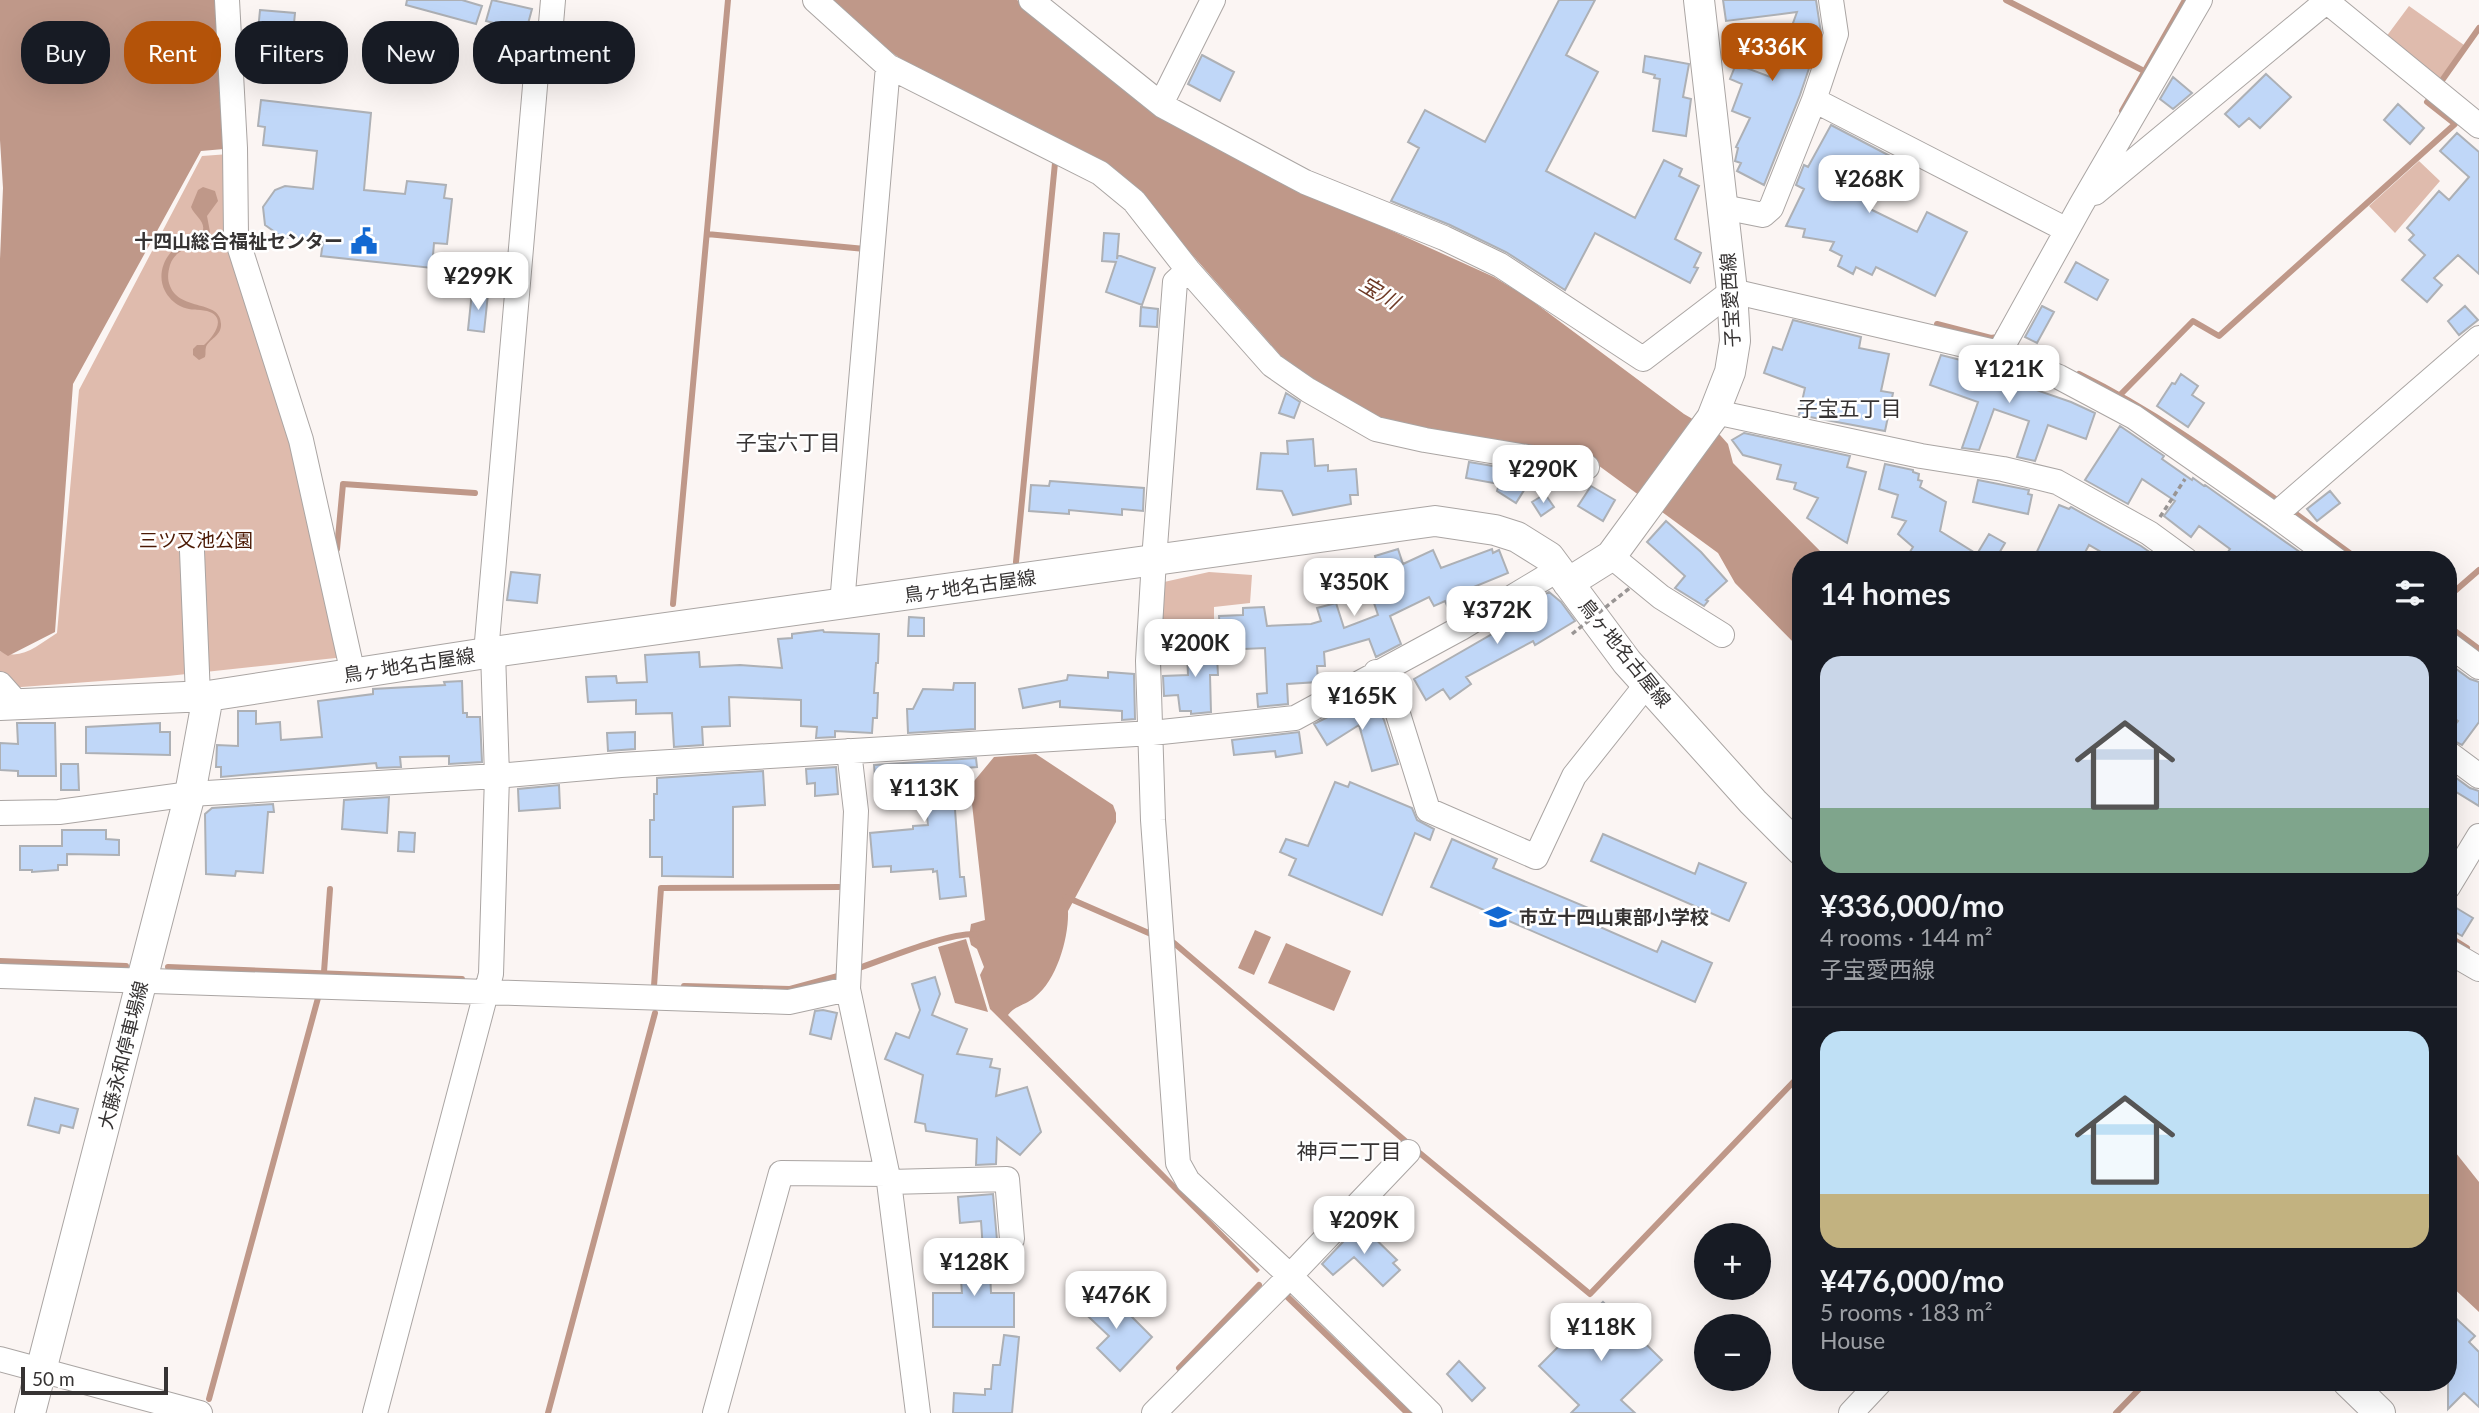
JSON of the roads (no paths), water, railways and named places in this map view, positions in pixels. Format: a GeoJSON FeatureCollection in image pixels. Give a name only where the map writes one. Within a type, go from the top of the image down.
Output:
{"type":"FeatureCollection","features":[{"type":"Feature","properties":{"kind":"main road","name":"子宝愛西線"},"geometry":{"type":"LineString","coordinates":[[1564,576],[1611,556],[1713,415],[1730,372],[1735,341],[1732,291],[1699,0]]}},
{"type":"Feature","properties":{"kind":"main road","name":"鳥ヶ地名古屋線"},"geometry":{"type":"LineString","coordinates":[[6,697],[203,696],[489,653],[1435,521],[1495,530],[1533,545],[1564,576],[1627,662],[1753,802],[1792,841]]}},
{"type":"Feature","properties":{"kind":"main road","name":"大藤永和停車場線"},"geometry":{"type":"LineString","coordinates":[[30,1413],[190,794],[203,696]]}},
{"type":"Feature","properties":{"kind":"main road"},"geometry":{"type":"LineString","coordinates":[[2357,1391],[2380,1413]]}},
{"type":"Feature","properties":{"kind":"street"},"geometry":{"type":"LineString","coordinates":[[227,0],[235,148],[236,236],[300,440],[353,674]]}},
{"type":"Feature","properties":{"kind":"street"},"geometry":{"type":"LineString","coordinates":[[375,1413],[491,974],[497,776],[489,653],[537,63],[549,47],[553,0]]}},
{"type":"Feature","properties":{"kind":"street"},"geometry":{"type":"LineString","coordinates":[[815,0],[888,66],[1100,173],[1134,201],[1188,270],[1272,365],[1308,390],[1376,429],[1425,440],[1587,467]]}},
{"type":"Feature","properties":{"kind":"street"},"geometry":{"type":"LineString","coordinates":[[1031,0],[1161,104],[1305,182],[1444,238],[1500,265],[1643,359],[1732,291],[1999,353],[2059,377],[2134,417],[2324,551]]}},
{"type":"Feature","properties":{"kind":"street"},"geometry":{"type":"LineString","coordinates":[[1161,104],[1213,0]]}},
{"type":"Feature","properties":{"kind":"street"},"geometry":{"type":"LineString","coordinates":[[1723,207],[1763,215],[1771,208],[1814,100],[1836,34],[1831,0]]}},
{"type":"Feature","properties":{"kind":"street"},"geometry":{"type":"LineString","coordinates":[[1999,353],[2200,0]]}},
{"type":"Feature","properties":{"kind":"street"},"geometry":{"type":"LineString","coordinates":[[2081,205],[2326,0],[2479,126]]}},
{"type":"Feature","properties":{"kind":"street"},"geometry":{"type":"LineString","coordinates":[[842,604],[888,66]]}},
{"type":"Feature","properties":{"kind":"street"},"geometry":{"type":"LineString","coordinates":[[1814,100],[2067,230]]}},
{"type":"Feature","properties":{"kind":"street"},"geometry":{"type":"LineString","coordinates":[[1188,270],[1175,282],[1148,662],[1153,820],[1178,1163],[1188,1181],[1430,1413]]}},
{"type":"Feature","properties":{"kind":"street"},"geometry":{"type":"LineString","coordinates":[[2276,515],[2479,338]]}},
{"type":"Feature","properties":{"kind":"street"},"geometry":{"type":"LineString","coordinates":[[1713,415],[1921,456],[2003,469],[2057,482],[2149,533],[2174,551]]}},
{"type":"Feature","properties":{"kind":"street"},"geometry":{"type":"LineString","coordinates":[[192,551],[203,696]]}},
{"type":"Feature","properties":{"kind":"street"},"geometry":{"type":"LineString","coordinates":[[1611,556],[1661,597],[1721,635]]}},
{"type":"Feature","properties":{"kind":"street"},"geometry":{"type":"LineString","coordinates":[[0,813],[59,812],[190,794],[1152,733],[1295,718],[1376,672],[1564,576]]}},
{"type":"Feature","properties":{"kind":"street"},"geometry":{"type":"LineString","coordinates":[[2457,651],[2479,667]]}},
{"type":"Feature","properties":{"kind":"street"},"geometry":{"type":"LineString","coordinates":[[1376,672],[1398,714],[1428,810],[1536,857],[1574,776],[1647,684]]}},
{"type":"Feature","properties":{"kind":"street"},"geometry":{"type":"LineString","coordinates":[[849,751],[856,811],[848,989],[888,1178],[918,1413]]}},
{"type":"Feature","properties":{"kind":"street"},"geometry":{"type":"LineString","coordinates":[[2457,760],[2479,776]]}},
{"type":"Feature","properties":{"kind":"street"},"geometry":{"type":"LineString","coordinates":[[2457,872],[2479,836]]}},
{"type":"Feature","properties":{"kind":"street"},"geometry":{"type":"LineString","coordinates":[[2457,956],[2479,969]]}},
{"type":"Feature","properties":{"kind":"street"},"geometry":{"type":"LineString","coordinates":[[0,976],[789,1002],[848,989]]}},
{"type":"Feature","properties":{"kind":"street"},"geometry":{"type":"LineString","coordinates":[[1154,1413],[1408,1152]]}},
{"type":"Feature","properties":{"kind":"street"},"geometry":{"type":"LineString","coordinates":[[715,1413],[781,1173],[888,1178],[1007,1179],[1012,1239]]}},
{"type":"Feature","properties":{"kind":"street"},"geometry":{"type":"LineString","coordinates":[[0,1359],[200,1413]]}},
{"type":"Feature","properties":{"kind":"street"},"geometry":{"type":"LineString","coordinates":[[1851,1413],[1872,1391]]}},
{"type":"Feature","properties":{"kind":"water"},"geometry":{"type":"Polygon","coordinates":[[[0,0],[221,0],[224,149],[201,151],[73,384],[55,632],[8,656],[0,651],[0,259],[3,188],[0,140],[0,0]]]}},
{"type":"Feature","properties":{"kind":"water","name":"宝川"},"geometry":{"type":"Polygon","coordinates":[[[828,0],[1017,0],[1313,195],[1494,277],[1527,297],[1684,414],[1720,435],[1728,444],[1733,463],[1820,551],[1792,551],[1792,641],[1735,583],[1718,553],[1591,460],[1420,429],[1365,413],[1304,376],[1281,356],[1138,193],[907,63],[872,39],[828,0]]]}},
{"type":"Feature","properties":{"kind":"water"},"geometry":{"type":"Polygon","coordinates":[[[203,187],[215,191],[218,201],[207,216],[210,232],[201,241],[173,258],[168,276],[175,294],[208,308],[220,317],[219,332],[208,344],[205,357],[199,360],[193,355],[193,349],[197,345],[204,345],[212,337],[217,327],[217,318],[207,311],[180,306],[169,298],[161,278],[170,253],[181,244],[202,234],[202,224],[191,207],[198,190],[203,187]]]}},
{"type":"Feature","properties":{"kind":"water"},"geometry":{"type":"Polygon","coordinates":[[[1036,754],[1113,805],[1116,822],[1068,911],[1064,945],[1050,980],[1035,997],[1008,1015],[1260,1270],[1257,1273],[990,1009],[980,975],[984,967],[969,937],[971,924],[985,920],[970,786],[994,757],[1036,754]]]}},
{"type":"Feature","properties":{"kind":"water"},"geometry":{"type":"Polygon","coordinates":[[[1255,930],[1271,937],[1254,975],[1238,968],[1255,930]]]}},
{"type":"Feature","properties":{"kind":"water"},"geometry":{"type":"Polygon","coordinates":[[[966,939],[988,1012],[955,1003],[938,947],[966,939]]]}},
{"type":"Feature","properties":{"kind":"water"},"geometry":{"type":"Polygon","coordinates":[[[1286,943],[1351,971],[1334,1011],[1268,983],[1286,943]]]}},
{"type":"Feature","properties":{"kind":"water"},"geometry":{"type":"Polygon","coordinates":[[[2457,1154],[2479,1182],[2479,1312],[2457,1291],[2457,1154]]]}},
{"type":"Feature","properties":{"kind":"water"},"geometry":{"type":"Polygon","coordinates":[[[1286,1291],[1412,1413],[1403,1413],[1281,1295],[1286,1291]]]}},
{"type":"Feature","properties":{"kind":"waterway"},"geometry":{"type":"LineString","coordinates":[[673,604],[728,0]]}},
{"type":"Feature","properties":{"kind":"waterway"},"geometry":{"type":"LineString","coordinates":[[2006,0],[2144,71]]}},
{"type":"Feature","properties":{"kind":"waterway"},"geometry":{"type":"LineString","coordinates":[[2122,111],[2185,0]]}},
{"type":"Feature","properties":{"kind":"waterway"},"geometry":{"type":"LineString","coordinates":[[2443,79],[2479,28]]}},
{"type":"Feature","properties":{"kind":"waterway"},"geometry":{"type":"LineString","coordinates":[[2121,394],[2193,321],[2219,336],[2455,124],[2427,102]]}},
{"type":"Feature","properties":{"kind":"waterway"},"geometry":{"type":"LineString","coordinates":[[1016,562],[1055,163]]}},
{"type":"Feature","properties":{"kind":"waterway"},"geometry":{"type":"LineString","coordinates":[[707,234],[865,249]]}},
{"type":"Feature","properties":{"kind":"waterway"},"geometry":{"type":"LineString","coordinates":[[1937,324],[1991,338],[1997,337],[1999,332]]}},
{"type":"Feature","properties":{"kind":"waterway"},"geometry":{"type":"LineString","coordinates":[[2079,374],[2181,433],[2278,501]]}},
{"type":"Feature","properties":{"kind":"waterway"},"geometry":{"type":"LineString","coordinates":[[337,549],[343,484],[475,493]]}},
{"type":"Feature","properties":{"kind":"waterway"},"geometry":{"type":"LineString","coordinates":[[2296,514],[2347,551]]}},
{"type":"Feature","properties":{"kind":"waterway"},"geometry":{"type":"LineString","coordinates":[[2457,589],[2479,570]]}},
{"type":"Feature","properties":{"kind":"waterway"},"geometry":{"type":"LineString","coordinates":[[2457,633],[2479,649]]}},
{"type":"Feature","properties":{"kind":"waterway"},"geometry":{"type":"LineString","coordinates":[[654,986],[661,888],[839,887]]}},
{"type":"Feature","properties":{"kind":"waterway"},"geometry":{"type":"LineString","coordinates":[[324,972],[330,889]]}},
{"type":"Feature","properties":{"kind":"waterway"},"geometry":{"type":"LineString","coordinates":[[1066,897],[1151,934]]}},
{"type":"Feature","properties":{"kind":"waterway"},"geometry":{"type":"LineString","coordinates":[[856,969],[933,942],[976,934]]}},
{"type":"Feature","properties":{"kind":"waterway"},"geometry":{"type":"LineString","coordinates":[[2457,942],[2467,948]]}},
{"type":"Feature","properties":{"kind":"waterway"},"geometry":{"type":"LineString","coordinates":[[1174,943],[1410,1145],[1590,1294],[1792,1083]]}},
{"type":"Feature","properties":{"kind":"waterway"},"geometry":{"type":"LineString","coordinates":[[0,961],[126,966]]}},
{"type":"Feature","properties":{"kind":"waterway"},"geometry":{"type":"LineString","coordinates":[[168,967],[462,979]]}},
{"type":"Feature","properties":{"kind":"waterway"},"geometry":{"type":"LineString","coordinates":[[684,986],[790,989],[838,976]]}},
{"type":"Feature","properties":{"kind":"waterway"},"geometry":{"type":"LineString","coordinates":[[209,1399],[318,998]]}},
{"type":"Feature","properties":{"kind":"waterway"},"geometry":{"type":"LineString","coordinates":[[548,1413],[655,1013]]}},
{"type":"Feature","properties":{"kind":"waterway"},"geometry":{"type":"LineString","coordinates":[[1179,1368],[1259,1285]]}},
{"type":"Feature","properties":{"kind":"waterway"},"geometry":{"type":"LineString","coordinates":[[2116,1413],[2137,1391]]}},
{"type":"Feature","properties":{"kind":"place","name":"十四山総合福祉センター"},"geometry":{"type":"Point","coordinates":[364,241]}},
{"type":"Feature","properties":{"kind":"place","name":"市立十四山東部小学校"},"geometry":{"type":"Point","coordinates":[1498,917]}},
{"type":"Feature","properties":{"kind":"district","name":"子宝五丁目"},"geometry":{"type":"Point","coordinates":[1849,409]}},
{"type":"Feature","properties":{"kind":"district","name":"子宝六丁目"},"geometry":{"type":"Point","coordinates":[788,443]}},
{"type":"Feature","properties":{"kind":"district","name":"神戸二丁目"},"geometry":{"type":"Point","coordinates":[1349,1152]}},
{"type":"Feature","properties":{"kind":"park label","name":"三ツ又池公園"},"geometry":{"type":"Point","coordinates":[196,540]}}]}
